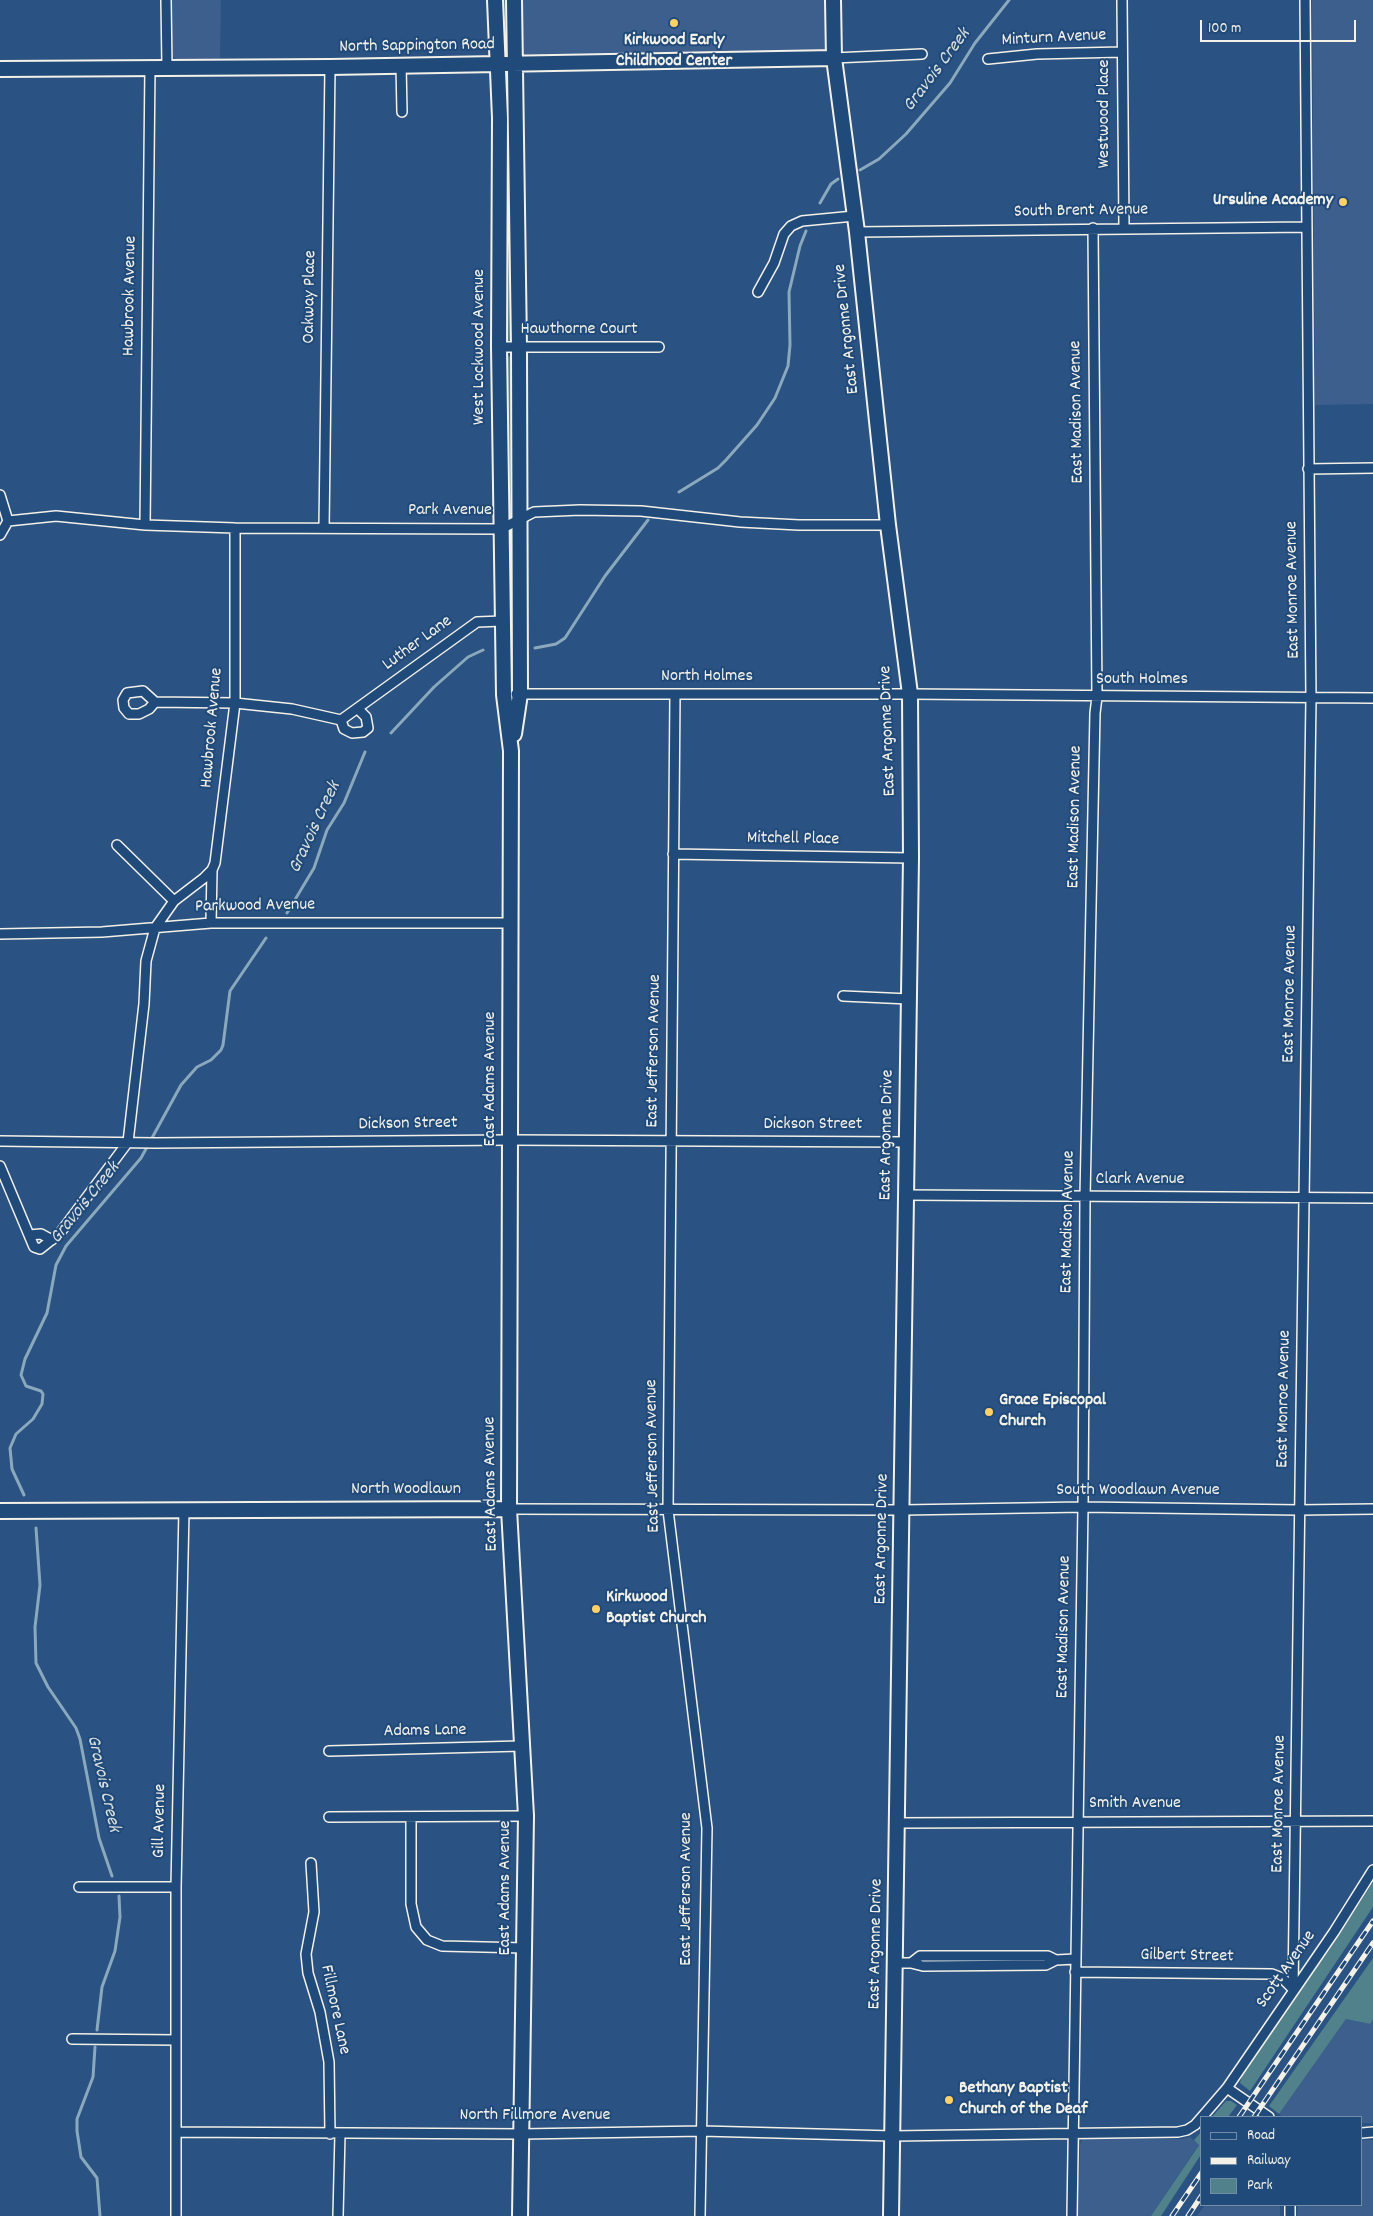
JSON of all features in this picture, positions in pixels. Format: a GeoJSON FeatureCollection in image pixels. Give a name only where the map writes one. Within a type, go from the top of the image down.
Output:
{"type":"FeatureCollection","features":[{"type":"Feature","properties":{"kind":"street"},"geometry":{"type":"LineString","coordinates":[[166,0],[167,67]]}},
{"type":"Feature","properties":{"kind":"street","name":"West Lockwood Avenue"},"geometry":{"type":"LineString","coordinates":[[495,0],[500,118],[499,347],[504,695]]}},
{"type":"Feature","properties":{"kind":"street","name":"West Lockwood Avenue"},"geometry":{"type":"LineString","coordinates":[[514,0],[519,347],[520,694]]}},
{"type":"Feature","properties":{"kind":"street","name":"East Argonne Drive"},"geometry":{"type":"LineString","coordinates":[[833,0],[834,58],[857,232],[888,525],[910,694],[912,858],[906,1142],[898,1823],[891,2216]]}},
{"type":"Feature","properties":{"kind":"street","name":"Westwood Place"},"geometry":{"type":"LineString","coordinates":[[1122,0],[1124,228]]}},
{"type":"Feature","properties":{"kind":"street","name":"East Monroe Avenue"},"geometry":{"type":"LineString","coordinates":[[1293,1989],[1311,698],[1308,469],[1310,397],[1306,227],[1305,0]]}},
{"type":"Feature","properties":{"kind":"street","name":"Minturn Avenue"},"geometry":{"type":"LineString","coordinates":[[988,59],[1037,54],[1122,52]]}},
{"type":"Feature","properties":{"kind":"street"},"geometry":{"type":"LineString","coordinates":[[834,58],[922,54]]}},
{"type":"Feature","properties":{"kind":"street","name":"North Sappington Road"},"geometry":{"type":"LineString","coordinates":[[0,68],[497,65],[834,58]]}},
{"type":"Feature","properties":{"kind":"street"},"geometry":{"type":"LineString","coordinates":[[401,65],[402,112]]}},
{"type":"Feature","properties":{"kind":"street","name":"Hawbrook Avenue"},"geometry":{"type":"LineString","coordinates":[[145,525],[150,67]]}},
{"type":"Feature","properties":{"kind":"street","name":"Oakway Place"},"geometry":{"type":"LineString","coordinates":[[324,528],[330,67]]}},
{"type":"Feature","properties":{"kind":"street"},"geometry":{"type":"LineString","coordinates":[[758,292],[774,263],[784,234],[791,226],[802,221],[854,216]]}},
{"type":"Feature","properties":{"kind":"street","name":"South Brent Avenue"},"geometry":{"type":"LineString","coordinates":[[857,232],[1306,227]]}},
{"type":"Feature","properties":{"kind":"street","name":"East Madison Avenue"},"geometry":{"type":"LineString","coordinates":[[1072,2216],[1075,1959],[1079,1822],[1085,1197],[1095,713],[1097,697],[1093,228]]}},
{"type":"Feature","properties":{"kind":"street","name":"Hawthorne Court"},"geometry":{"type":"LineString","coordinates":[[499,347],[659,347]]}},
{"type":"Feature","properties":{"kind":"street"},"geometry":{"type":"LineString","coordinates":[[1308,469],[1373,468]]}},
{"type":"Feature","properties":{"kind":"street"},"geometry":{"type":"LineString","coordinates":[[0,495],[8,521],[0,535]]}},
{"type":"Feature","properties":{"kind":"street","name":"Park Avenue"},"geometry":{"type":"LineString","coordinates":[[8,521],[56,516],[145,525],[234,528],[501,529],[534,512],[580,510],[641,511],[740,522],[799,525],[888,525]]}},
{"type":"Feature","properties":{"kind":"street","name":"Hawbrook Avenue"},"geometry":{"type":"LineString","coordinates":[[211,923],[212,870],[235,703],[234,528]]}},
{"type":"Feature","properties":{"kind":"street","name":"Luther Lane"},"geometry":{"type":"LineString","coordinates":[[341,720],[477,622],[502,622]]}},
{"type":"Feature","properties":{"kind":"street","name":"East Adams Avenue"},"geometry":{"type":"LineString","coordinates":[[511,751],[520,694]]}},
{"type":"Feature","properties":{"kind":"street","name":"East Jefferson Avenue"},"geometry":{"type":"LineString","coordinates":[[675,694],[668,1510],[707,1828],[700,2216]]}},
{"type":"Feature","properties":{"kind":"street","name":"South Holmes"},"geometry":{"type":"LineString","coordinates":[[910,694],[1373,698]]}},
{"type":"Feature","properties":{"kind":"street","name":"North Holmes"},"geometry":{"type":"LineString","coordinates":[[504,695],[910,694]]}},
{"type":"Feature","properties":{"kind":"street","name":"East Adams Avenue"},"geometry":{"type":"LineString","coordinates":[[504,695],[511,751],[510,1509],[526,1816],[520,2216]]}},
{"type":"Feature","properties":{"kind":"street"},"geometry":{"type":"LineString","coordinates":[[155,702],[235,703],[292,709],[341,720],[344,729],[352,732],[363,732],[368,728],[366,717],[358,709]]}},
{"type":"Feature","properties":{"kind":"street"},"geometry":{"type":"LineString","coordinates":[[117,845],[174,901]]}},
{"type":"Feature","properties":{"kind":"street","name":"Mitchell Place"},"geometry":{"type":"LineString","coordinates":[[673,854],[912,858]]}},
{"type":"Feature","properties":{"kind":"street"},"geometry":{"type":"LineString","coordinates":[[0,1166],[28,1235],[34,1247],[40,1249],[60,1233],[128,1142],[144,1004],[146,961],[155,928],[174,901],[212,870]]}},
{"type":"Feature","properties":{"kind":"street","name":"Parkwood Avenue"},"geometry":{"type":"LineString","coordinates":[[0,934],[102,932],[211,923],[511,923]]}},
{"type":"Feature","properties":{"kind":"street"},"geometry":{"type":"LineString","coordinates":[[843,996],[909,999]]}},
{"type":"Feature","properties":{"kind":"street","name":"Dickson Street"},"geometry":{"type":"LineString","coordinates":[[0,1141],[510,1140],[906,1142]]}},
{"type":"Feature","properties":{"kind":"street","name":"Clark Avenue"},"geometry":{"type":"LineString","coordinates":[[906,1195],[1373,1198]]}},
{"type":"Feature","properties":{"kind":"street"},"geometry":{"type":"LineString","coordinates":[[28,1235],[41,1234],[52,1240]]}},
{"type":"Feature","properties":{"kind":"street","name":"South Woodlawn Avenue"},"geometry":{"type":"LineString","coordinates":[[902,1510],[1083,1507],[1299,1510],[1373,1509]]}},
{"type":"Feature","properties":{"kind":"street","name":"Gill Avenue"},"geometry":{"type":"LineString","coordinates":[[176,2216],[176,1888],[184,1510]]}},
{"type":"Feature","properties":{"kind":"street","name":"North Woodlawn"},"geometry":{"type":"LineString","coordinates":[[0,1511],[902,1510]]}},
{"type":"Feature","properties":{"kind":"street","name":"Adams Lane"},"geometry":{"type":"LineString","coordinates":[[329,1750],[521,1746]]}},
{"type":"Feature","properties":{"kind":"street"},"geometry":{"type":"LineString","coordinates":[[329,1817],[526,1816]]}},
{"type":"Feature","properties":{"kind":"street"},"geometry":{"type":"LineString","coordinates":[[412,1817],[410,1904],[416,1927],[427,1940],[442,1946],[525,1948]]}},
{"type":"Feature","properties":{"kind":"street","name":"Smith Avenue"},"geometry":{"type":"LineString","coordinates":[[898,1823],[1373,1821]]}},
{"type":"Feature","properties":{"kind":"street","name":"Fillmore Lane"},"geometry":{"type":"LineString","coordinates":[[311,1864],[314,1912],[306,1954],[308,1973],[320,2012],[330,2062],[338,2216]]}},
{"type":"Feature","properties":{"kind":"street","name":"Scott Avenue"},"geometry":{"type":"LineString","coordinates":[[1203,2116],[1226,2088],[1334,1932],[1373,1870]]}},
{"type":"Feature","properties":{"kind":"street"},"geometry":{"type":"LineString","coordinates":[[79,1887],[176,1888]]}},
{"type":"Feature","properties":{"kind":"street"},"geometry":{"type":"LineString","coordinates":[[896,1963],[911,1962],[923,1966],[1046,1965],[1056,1960],[1075,1959]]}},
{"type":"Feature","properties":{"kind":"street","name":"Gilbert Street"},"geometry":{"type":"LineString","coordinates":[[1075,1972],[1272,1974],[1282,1978],[1293,1989]]}},
{"type":"Feature","properties":{"kind":"street"},"geometry":{"type":"LineString","coordinates":[[72,2039],[176,2040]]}},
{"type":"Feature","properties":{"kind":"street"},"geometry":{"type":"LineString","coordinates":[[1226,2088],[1268,2116]]}},
{"type":"Feature","properties":{"kind":"street","name":"Scott Avenue"},"geometry":{"type":"LineString","coordinates":[[1074,2133],[1178,2132],[1187,2130],[1200,2119]]}},
{"type":"Feature","properties":{"kind":"street","name":"North Fillmore Avenue"},"geometry":{"type":"LineString","coordinates":[[176,2132],[522,2134],[702,2131],[893,2136],[1074,2133]]}},
{"type":"Feature","properties":{"kind":"shaded area"},"geometry":{"type":"Polygon","coordinates":[[[172,0],[221,0],[220,60],[178,60],[172,56],[172,0]]]}},
{"type":"Feature","properties":{"kind":"shaded area","name":"Kirkwood Early Childhood Center"},"geometry":{"type":"Polygon","coordinates":[[[520,0],[827,0],[827,46],[825,51],[818,54],[527,58],[520,51],[520,0]]]}},
{"type":"Feature","properties":{"kind":"shaded area","name":"Ursuline Academy"},"geometry":{"type":"Polygon","coordinates":[[[1312,0],[1373,0],[1373,404],[1315,405],[1312,0]]]}},
{"type":"Feature","properties":{"kind":"shaded area"},"geometry":{"type":"Polygon","coordinates":[[[1346,2019],[1369,2024],[1373,2019],[1373,2123],[1363,2123],[1363,2116],[1282,2116],[1279,2114],[1346,2019]]]}},
{"type":"Feature","properties":{"kind":"shaded area"},"geometry":{"type":"Polygon","coordinates":[[[1190,2137],[1199,2144],[1151,2216],[1078,2216],[1080,2144],[1083,2139],[1181,2139],[1190,2137]]]}},
{"type":"Feature","properties":{"kind":"shaded area"},"geometry":{"type":"Polygon","coordinates":[[[1363,2140],[1373,2140],[1373,2216],[1297,2216],[1298,2206],[1363,2206],[1363,2140]]]}},
{"type":"Feature","properties":{"kind":"shaded area"},"geometry":{"type":"Polygon","coordinates":[[[1204,2206],[1280,2206],[1280,2216],[1197,2216],[1204,2206]]]}},
{"type":"Feature","properties":{"kind":"green space"},"geometry":{"type":"Polygon","coordinates":[[[504,0],[509,0],[508,47],[504,47],[504,0]]]}},
{"type":"Feature","properties":{"kind":"green space"},"geometry":{"type":"Polygon","coordinates":[[[504,85],[507,85],[508,133],[512,164],[513,337],[509,341],[506,340],[504,85]]]}},
{"type":"Feature","properties":{"kind":"green space"},"geometry":{"type":"Polygon","coordinates":[[[507,356],[512,357],[514,502],[510,510],[507,509],[505,359],[507,356]]]}},
{"type":"Feature","properties":{"kind":"green space"},"geometry":{"type":"Polygon","coordinates":[[[508,539],[513,539],[513,681],[511,678],[511,639],[505,609],[508,539]]]}},
{"type":"Feature","properties":{"kind":"green space"},"geometry":{"type":"Polygon","coordinates":[[[1373,1882],[1373,1907],[1250,2091],[1240,2083],[1244,2070],[1293,1998],[1330,1949],[1373,1882]]]}},
{"type":"Feature","properties":{"kind":"green space"},"geometry":{"type":"Polygon","coordinates":[[[1373,1958],[1373,2019],[1370,2024],[1346,2019],[1279,2114],[1269,2106],[1373,1958]]]}},
{"type":"Feature","properties":{"kind":"green space"},"geometry":{"type":"Polygon","coordinates":[[[1226,2101],[1231,2101],[1237,2105],[1229,2116],[1213,2116],[1226,2101]]]}},
{"type":"Feature","properties":{"kind":"green space"},"geometry":{"type":"Polygon","coordinates":[[[1200,2133],[1200,2156],[1161,2216],[1151,2216],[1199,2145],[1194,2140],[1200,2133]]]}},
{"type":"Feature","properties":{"kind":"waterway","name":"Gravois Creek"},"geometry":{"type":"LineString","coordinates":[[860,170],[879,159],[906,134],[950,83],[975,43],[1009,0]]}},
{"type":"Feature","properties":{"kind":"waterway","name":"Gravois Creek"},"geometry":{"type":"LineString","coordinates":[[820,203],[831,184],[838,179]]}},
{"type":"Feature","properties":{"kind":"waterway","name":"Gravois Creek"},"geometry":{"type":"LineString","coordinates":[[679,492],[718,468],[757,425],[775,398],[788,366],[790,345],[789,292],[800,246],[806,231]]}},
{"type":"Feature","properties":{"kind":"waterway","name":"Gravois Creek"},"geometry":{"type":"LineString","coordinates":[[535,648],[556,644],[565,638],[605,576],[648,520]]}},
{"type":"Feature","properties":{"kind":"waterway","name":"Gravois Creek"},"geometry":{"type":"LineString","coordinates":[[391,733],[434,687],[468,657],[483,650]]}},
{"type":"Feature","properties":{"kind":"waterway","name":"Gravois Creek"},"geometry":{"type":"LineString","coordinates":[[287,913],[314,868],[327,830],[344,803],[365,752]]}},
{"type":"Feature","properties":{"kind":"waterway","name":"Gravois Creek"},"geometry":{"type":"LineString","coordinates":[[24,1495],[12,1469],[10,1448],[16,1434],[33,1419],[42,1404],[43,1394],[41,1391],[26,1386],[21,1375],[25,1359],[47,1313],[56,1265],[66,1246],[141,1158],[181,1085],[197,1067],[211,1060],[221,1050],[230,991],[266,938]]}},
{"type":"Feature","properties":{"kind":"waterway","name":"Gravois Creek"},"geometry":{"type":"LineString","coordinates":[[36,1528],[40,1585],[35,1627],[36,1663],[48,1687],[76,1728],[80,1739],[99,1838],[112,1876]]}},
{"type":"Feature","properties":{"kind":"waterway","name":"Gravois Creek"},"geometry":{"type":"LineString","coordinates":[[97,2030],[102,1987],[115,1951],[120,1917],[119,1896]]}},
{"type":"Feature","properties":{"kind":"waterway","name":"Gravois Creek"},"geometry":{"type":"LineString","coordinates":[[95,2047],[93,2077],[77,2119],[77,2131],[81,2157],[97,2178],[100,2216]]}},
{"type":"Feature","properties":{"kind":"railway"},"geometry":{"type":"LineString","coordinates":[[1240,2116],[1373,1921]]}},
{"type":"Feature","properties":{"kind":"railway"},"geometry":{"type":"LineString","coordinates":[[1255,2116],[1373,1943]]}},
{"type":"Feature","properties":{"kind":"railway"},"geometry":{"type":"LineString","coordinates":[[1172,2216],[1200,2175]]}},
{"type":"Feature","properties":{"kind":"railway"},"geometry":{"type":"LineString","coordinates":[[1188,2216],[1200,2198]]}},
{"type":"Feature","properties":{"kind":"place","name":"Kirkwood Early Childhood Center"},"geometry":{"type":"Point","coordinates":[674,23]}},
{"type":"Feature","properties":{"kind":"place","name":"Ursuline Academy"},"geometry":{"type":"Point","coordinates":[1343,202]}},
{"type":"Feature","properties":{"kind":"place","name":"Grace Episcopal Church"},"geometry":{"type":"Point","coordinates":[989,1412]}},
{"type":"Feature","properties":{"kind":"place","name":"Kirkwood Baptist Church"},"geometry":{"type":"Point","coordinates":[596,1609]}},
{"type":"Feature","properties":{"kind":"place","name":"Bethany Baptist Church of the Deaf"},"geometry":{"type":"Point","coordinates":[949,2100]}}]}
